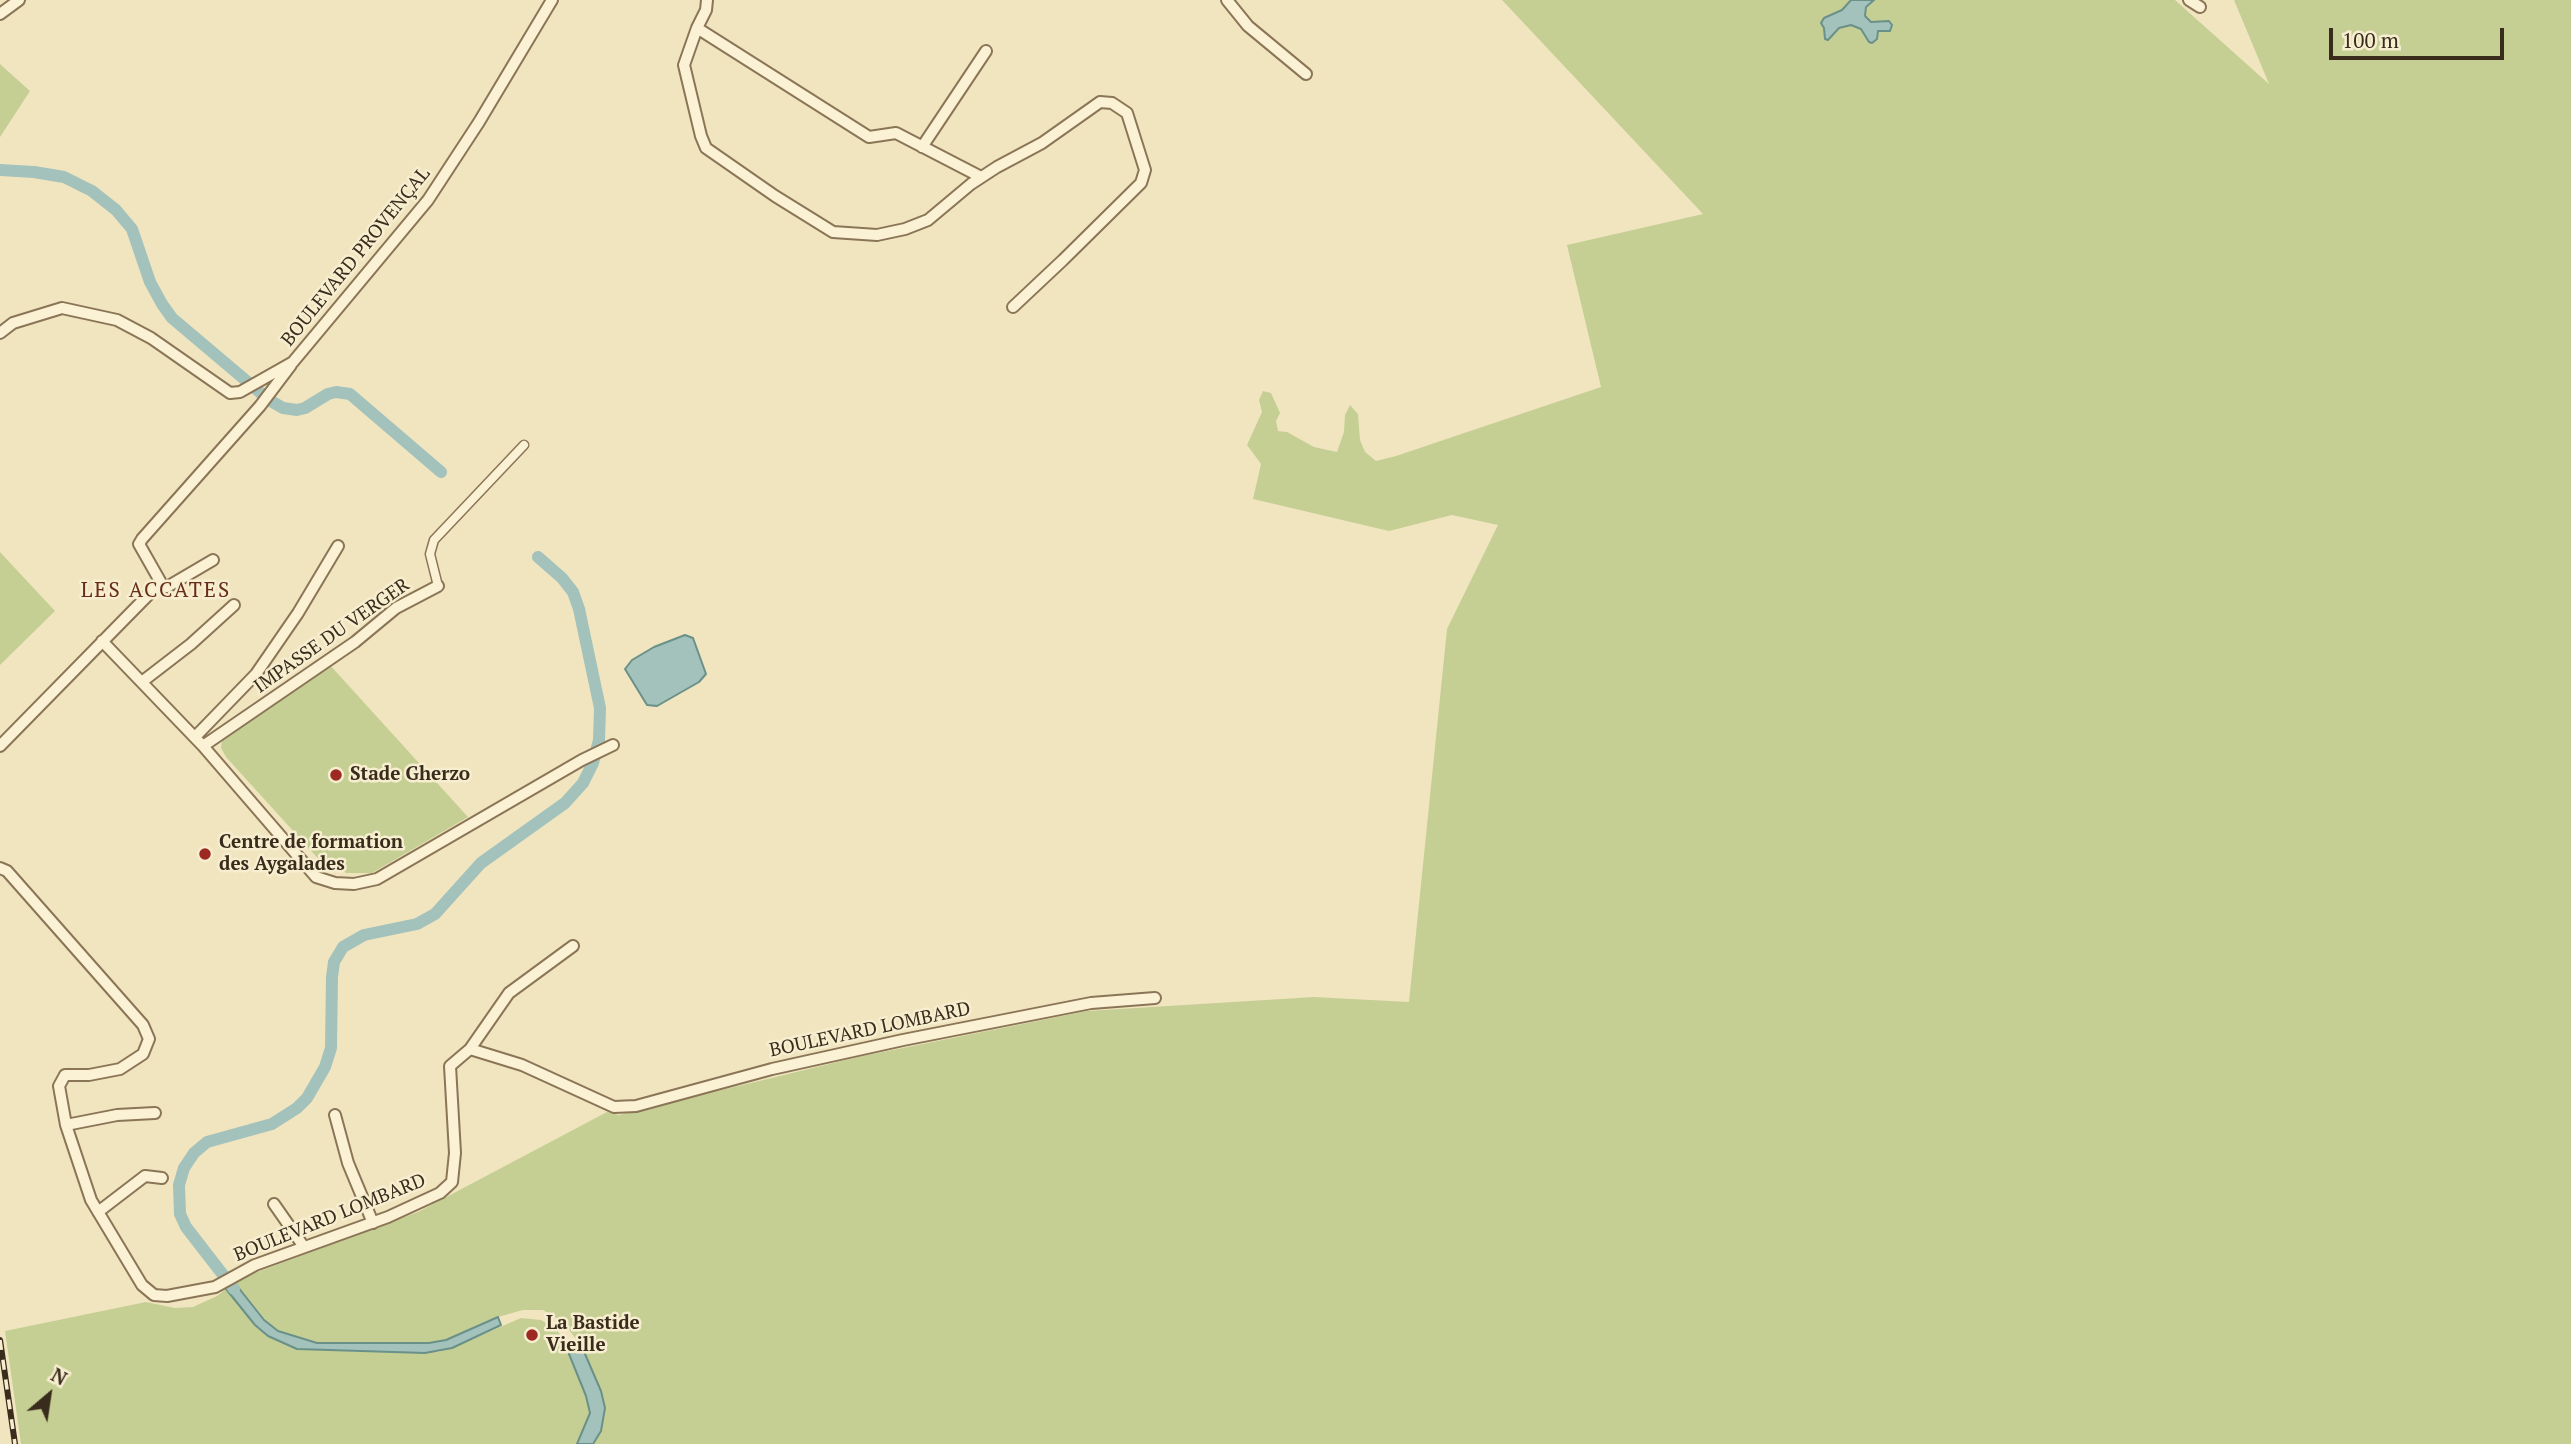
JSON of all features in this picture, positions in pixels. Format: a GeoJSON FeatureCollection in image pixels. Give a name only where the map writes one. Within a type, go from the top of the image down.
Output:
{"type":"FeatureCollection","features":[{"type":"Feature","properties":{"kind":"street"},"geometry":{"type":"LineString","coordinates":[[0,14],[19,0]]}},
{"type":"Feature","properties":{"kind":"street","name":"BOULEVARD PROVENÇAL"},"geometry":{"type":"LineString","coordinates":[[0,333],[13,323],[62,308],[117,320],[152,338],[230,393],[240,392],[293,362],[428,200],[480,122],[552,0]]}},
{"type":"Feature","properties":{"kind":"street"},"geometry":{"type":"LineString","coordinates":[[706,0],[706,10],[684,65],[706,148],[833,232],[877,235],[905,229],[928,220],[981,177],[1042,144],[1100,102],[1112,103],[1127,113],[1145,170],[1141,183],[1013,307]]}},
{"type":"Feature","properties":{"kind":"street"},"geometry":{"type":"LineString","coordinates":[[1227,0],[1248,26],[1306,74]]}},
{"type":"Feature","properties":{"kind":"street"},"geometry":{"type":"LineString","coordinates":[[2189,0],[2200,7]]}},
{"type":"Feature","properties":{"kind":"street"},"geometry":{"type":"LineString","coordinates":[[697,28],[869,137],[896,133],[981,177]]}},
{"type":"Feature","properties":{"kind":"street"},"geometry":{"type":"LineString","coordinates":[[922,147],[986,51]]}},
{"type":"Feature","properties":{"kind":"street"},"geometry":{"type":"LineString","coordinates":[[0,746],[158,586],[160,581],[139,544],[142,539],[260,406],[293,362]]}},
{"type":"Feature","properties":{"kind":"street","name":"IMPASSE DU VERGER"},"geometry":{"type":"LineString","coordinates":[[203,746],[355,642],[396,608],[438,586],[430,554],[434,540],[524,445]]}},
{"type":"Feature","properties":{"kind":"street"},"geometry":{"type":"LineString","coordinates":[[195,737],[256,674],[298,614],[338,546]]}},
{"type":"Feature","properties":{"kind":"street"},"geometry":{"type":"LineString","coordinates":[[158,586],[167,587],[213,560]]}},
{"type":"Feature","properties":{"kind":"street"},"geometry":{"type":"LineString","coordinates":[[143,681],[191,644],[234,605]]}},
{"type":"Feature","properties":{"kind":"street"},"geometry":{"type":"LineString","coordinates":[[102,641],[195,737],[316,877],[335,883],[354,884],[377,879],[582,760],[613,745]]}},
{"type":"Feature","properties":{"kind":"street","name":"BOULEVARD LOMBARD"},"geometry":{"type":"LineString","coordinates":[[0,868],[6,871],[143,1025],[149,1039],[144,1054],[120,1069],[89,1075],[65,1074],[59,1086],[75,1158],[91,1200],[142,1285],[154,1295],[167,1296],[215,1287],[235,1274],[373,1223],[440,1193],[453,1182],[450,1066],[470,1049],[522,1065],[614,1107],[636,1106],[772,1069],[903,1040],[1091,1003],[1155,998]]}},
{"type":"Feature","properties":{"kind":"street"},"geometry":{"type":"LineString","coordinates":[[470,1049],[509,993],[573,946]]}},
{"type":"Feature","properties":{"kind":"street"},"geometry":{"type":"LineString","coordinates":[[66,1125],[117,1115],[155,1113]]}},
{"type":"Feature","properties":{"kind":"street"},"geometry":{"type":"LineString","coordinates":[[335,1115],[348,1163],[373,1223]]}},
{"type":"Feature","properties":{"kind":"street"},"geometry":{"type":"LineString","coordinates":[[98,1212],[145,1176],[162,1178]]}},
{"type":"Feature","properties":{"kind":"street"},"geometry":{"type":"LineString","coordinates":[[274,1205],[304,1247]]}},
{"type":"Feature","properties":{"kind":"green space"},"geometry":{"type":"Polygon","coordinates":[[[1502,0],[2175,0],[2269,84],[2234,0],[2571,0],[2571,1444],[593,1444],[601,1431],[601,1391],[582,1347],[563,1322],[543,1310],[523,1310],[498,1317],[446,1340],[429,1343],[317,1343],[278,1331],[264,1320],[234,1282],[236,1280],[418,1212],[607,1112],[619,1115],[858,1057],[1087,1011],[1314,997],[1409,1002],[1447,629],[1498,525],[1452,515],[1389,531],[1253,499],[1261,464],[1247,445],[1262,412],[1259,400],[1263,391],[1271,393],[1280,413],[1276,421],[1278,431],[1287,432],[1314,447],[1337,452],[1344,432],[1345,415],[1350,405],[1358,414],[1360,440],[1365,452],[1376,461],[1601,387],[1567,245],[1703,214],[1502,0]]]}},
{"type":"Feature","properties":{"kind":"green space"},"geometry":{"type":"Polygon","coordinates":[[[0,64],[30,91],[0,137],[0,64]]]}},
{"type":"Feature","properties":{"kind":"green space"},"geometry":{"type":"Polygon","coordinates":[[[0,552],[55,611],[0,665],[0,552]]]}},
{"type":"Feature","properties":{"kind":"green space","name":"Stade Gherzo"},"geometry":{"type":"Polygon","coordinates":[[[329,664],[468,817],[372,873],[346,873],[335,862],[329,866],[324,865],[226,757],[221,748],[222,740],[229,734],[329,664]]]}},
{"type":"Feature","properties":{"kind":"green space"},"geometry":{"type":"Polygon","coordinates":[[[226,1289],[255,1325],[281,1343],[438,1352],[521,1318],[541,1320],[555,1328],[568,1344],[590,1413],[577,1444],[21,1444],[5,1331],[146,1302],[175,1308],[193,1307],[226,1289]]]}},
{"type":"Feature","properties":{"kind":"water"},"geometry":{"type":"Polygon","coordinates":[[[1851,0],[1874,0],[1866,7],[1865,16],[1871,22],[1889,21],[1892,25],[1890,31],[1878,31],[1877,39],[1872,43],[1861,29],[1851,25],[1839,28],[1828,40],[1825,39],[1821,23],[1824,18],[1842,10],[1851,0]]]}},
{"type":"Feature","properties":{"kind":"water"},"geometry":{"type":"Polygon","coordinates":[[[685,635],[693,638],[706,674],[699,682],[657,706],[647,705],[625,669],[632,660],[654,647],[685,635]]]}},
{"type":"Feature","properties":{"kind":"water"},"geometry":{"type":"Polygon","coordinates":[[[234,1282],[264,1320],[278,1331],[317,1343],[429,1343],[446,1340],[498,1317],[501,1325],[452,1348],[425,1353],[297,1349],[268,1336],[255,1325],[226,1289],[234,1282]]]}},
{"type":"Feature","properties":{"kind":"water"},"geometry":{"type":"Polygon","coordinates":[[[582,1347],[601,1391],[605,1408],[601,1431],[593,1444],[577,1444],[590,1413],[569,1354],[582,1347]]]}},
{"type":"Feature","properties":{"kind":"waterway"},"geometry":{"type":"LineString","coordinates":[[0,170],[64,177],[92,191],[116,210],[132,229],[150,282],[172,318],[269,400],[283,408],[297,410],[328,394],[350,394],[441,472]]}},
{"type":"Feature","properties":{"kind":"waterway"},"geometry":{"type":"LineString","coordinates":[[234,1289],[186,1227],[180,1214],[179,1185],[184,1168],[194,1153],[207,1142],[272,1124],[307,1098],[325,1067],[331,1048],[332,977],[334,962],[343,947],[364,935],[417,924],[435,914],[481,863],[565,803],[583,783],[593,763],[599,740],[600,708],[579,609],[573,592],[562,578],[538,557]]}},
{"type":"Feature","properties":{"kind":"railway"},"geometry":{"type":"LineString","coordinates":[[0,1340],[15,1444]]}},
{"type":"Feature","properties":{"kind":"place","name":"Stade Gherzo"},"geometry":{"type":"Point","coordinates":[336,775]}},
{"type":"Feature","properties":{"kind":"place","name":"Centre de formation des Aygalades"},"geometry":{"type":"Point","coordinates":[205,854]}},
{"type":"Feature","properties":{"kind":"place","name":"La Bastide Vieille"},"geometry":{"type":"Point","coordinates":[532,1335]}},
{"type":"Feature","properties":{"kind":"district","name":"LES ACCATES"},"geometry":{"type":"Point","coordinates":[156,591]}}]}
